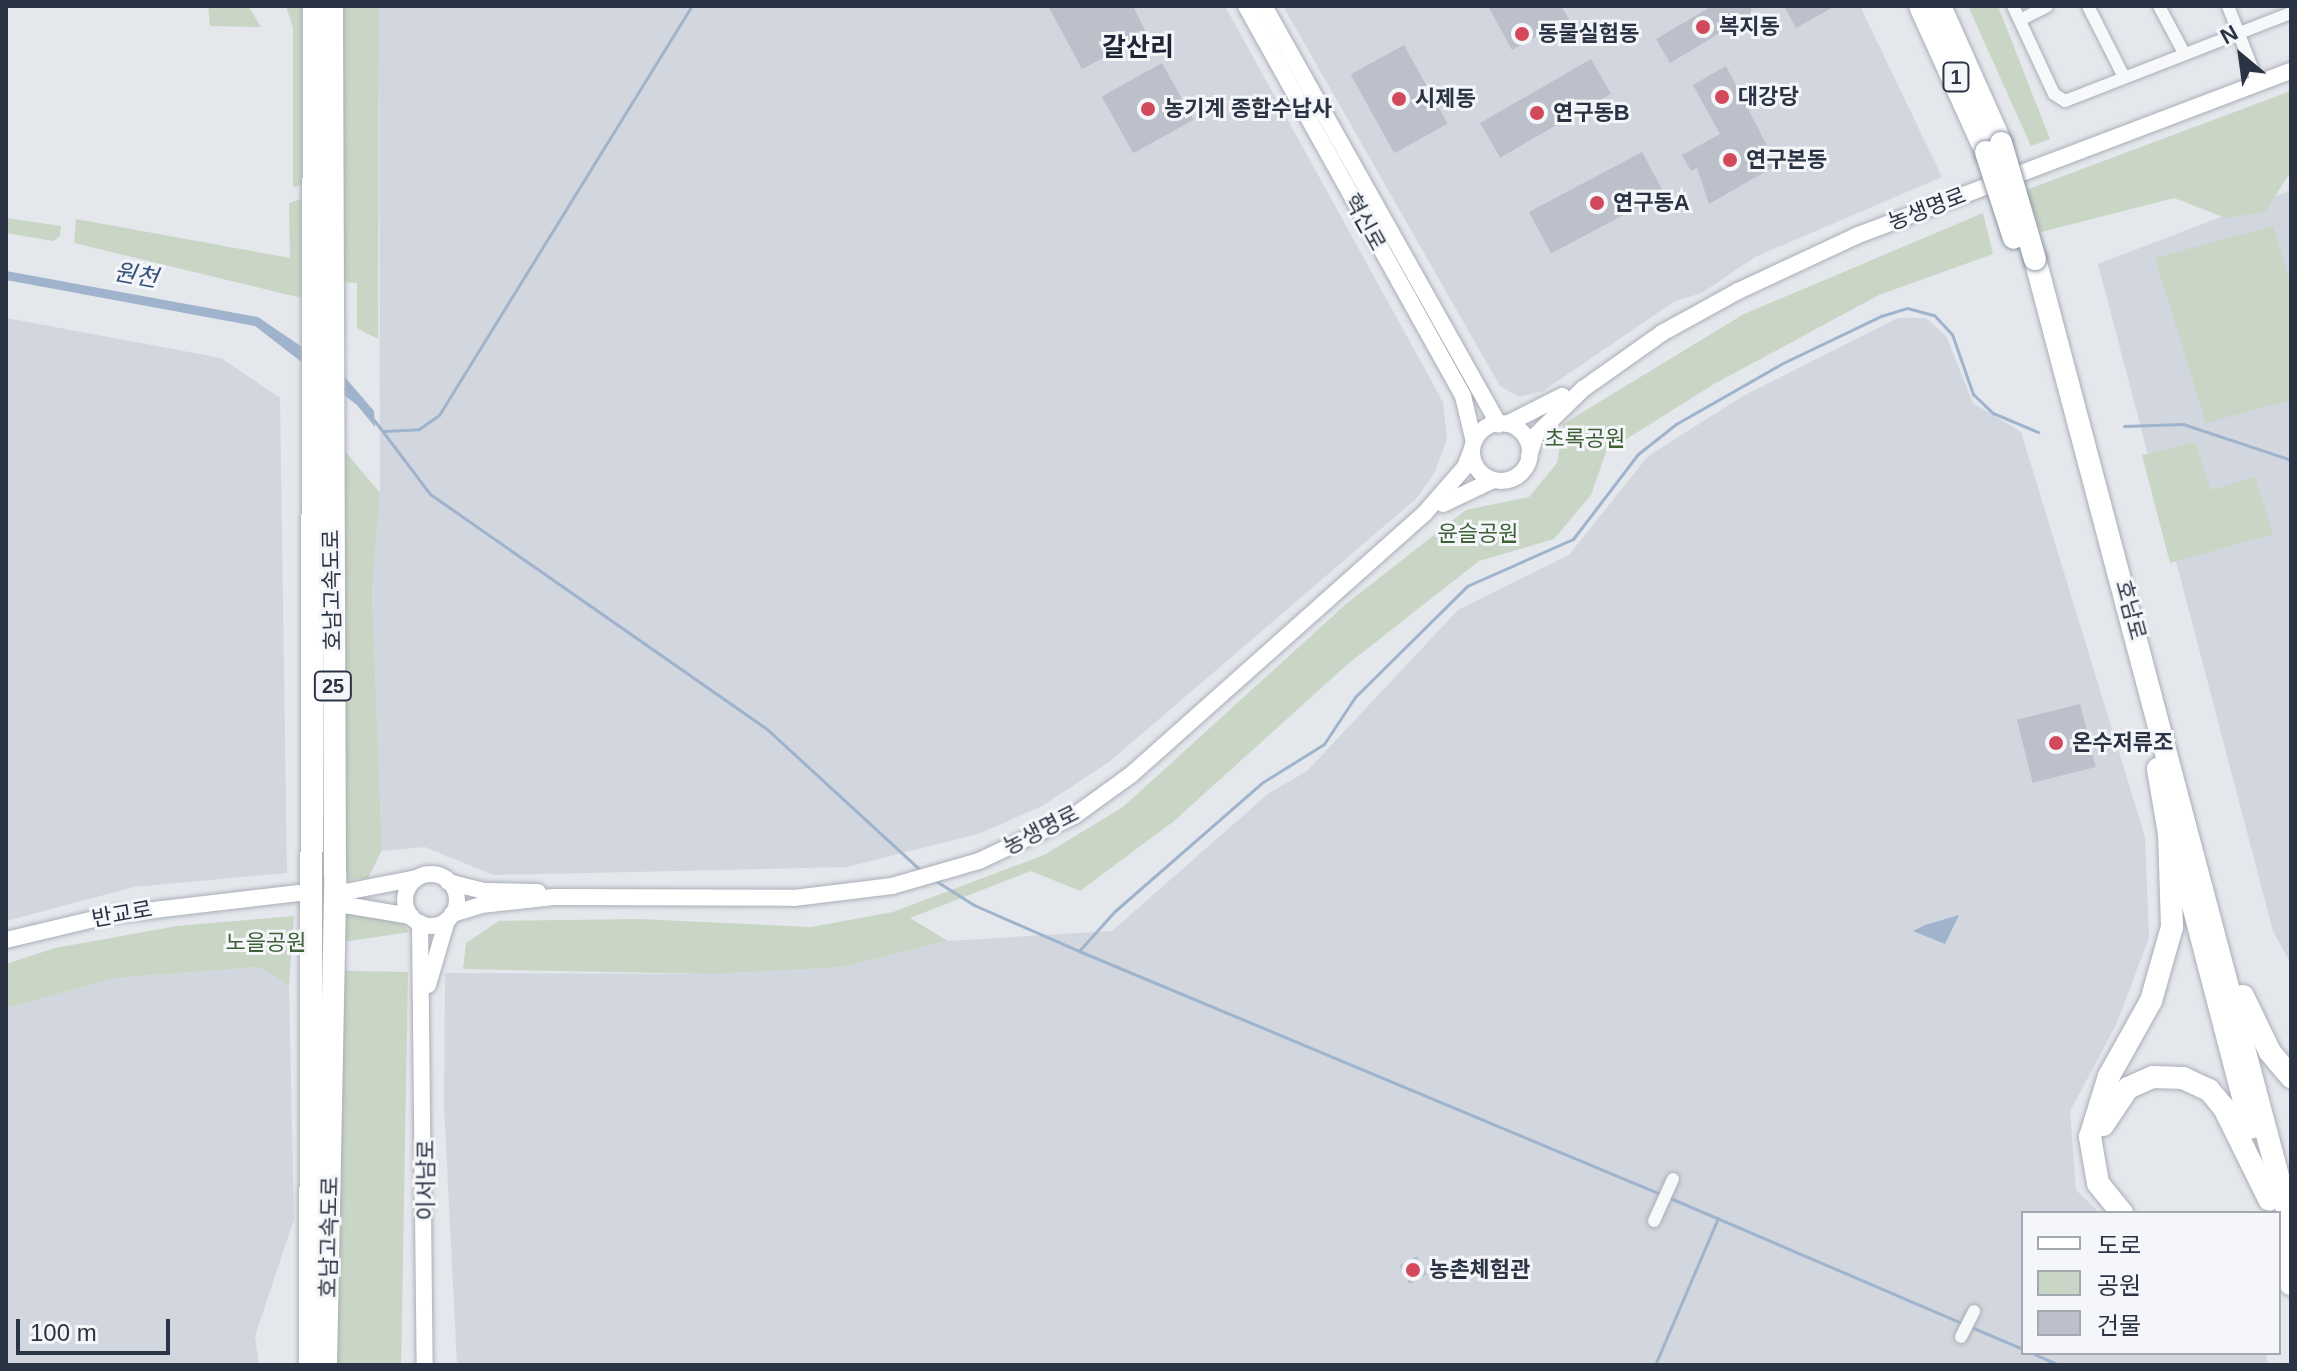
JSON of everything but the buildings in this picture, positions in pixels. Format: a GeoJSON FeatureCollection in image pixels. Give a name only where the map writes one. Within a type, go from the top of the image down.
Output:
{"type":"FeatureCollection","features":[{"type":"Feature","properties":{"kind":"highway","name":"호남고속도로"},"geometry":{"type":"LineString","coordinates":[[310,1365],[314,6]]}},
{"type":"Feature","properties":{"kind":"highway","name":"호남고속도로"},"geometry":{"type":"LineString","coordinates":[[326,1365],[335,874],[332,6]]}},
{"type":"Feature","properties":{"kind":"highway","name":"호남로"},"geometry":{"type":"LineString","coordinates":[[1920,6],[1993,148]]}},
{"type":"Feature","properties":{"kind":"highway","name":"호남로"},"geometry":{"type":"LineString","coordinates":[[1940,6],[1993,148],[2028,259],[2213,918],[2291,1225]]}},
{"type":"Feature","properties":{"kind":"highway","name":"호남로"},"geometry":{"type":"LineString","coordinates":[[2028,259],[2270,1206]]}},
{"type":"Feature","properties":{"kind":"highway"},"geometry":{"type":"LineString","coordinates":[[2120,1211],[2098,1183],[2090,1137],[2109,1076],[2151,1001],[2172,927],[2158,769]]}},
{"type":"Feature","properties":{"kind":"highway"},"geometry":{"type":"LineString","coordinates":[[2213,918],[2249,1010],[2291,1077]]}},
{"type":"Feature","properties":{"kind":"highway"},"geometry":{"type":"LineString","coordinates":[[2137,1211],[2108,1176],[2103,1124],[2128,1088],[2153,1077],[2183,1078],[2209,1090],[2236,1127],[2270,1206]]}},
{"type":"Feature","properties":{"kind":"highway"},"geometry":{"type":"LineString","coordinates":[[2281,1246],[2291,1284]]}},
{"type":"Feature","properties":{"kind":"main road","name":"혁신로"},"geometry":{"type":"LineString","coordinates":[[1246,6],[1463,396],[1473,445]]}},
{"type":"Feature","properties":{"kind":"main road","name":"혁신로"},"geometry":{"type":"LineString","coordinates":[[1264,6],[1503,424]]}},
{"type":"Feature","properties":{"kind":"main road","name":"농생명로"},"geometry":{"type":"LineString","coordinates":[[1424,514],[1493,480],[1521,473],[1536,435],[1583,389],[1662,333],[1811,255],[2291,71]]}},
{"type":"Feature","properties":{"kind":"main road","name":"농생명로"},"geometry":{"type":"LineString","coordinates":[[554,897],[448,882],[436,875],[345,898],[415,920],[450,917],[481,905],[554,897],[794,898],[892,886],[979,861],[1074,816],[1132,774],[1424,514],[1465,467],[1473,445],[1503,424],[1583,389]]}},
{"type":"Feature","properties":{"kind":"main road"},"geometry":{"type":"LineString","coordinates":[[1503,424],[1526,439],[1529,456]]}},
{"type":"Feature","properties":{"kind":"main road"},"geometry":{"type":"LineString","coordinates":[[1473,445],[1477,469],[1493,480]]}},
{"type":"Feature","properties":{"kind":"main road"},"geometry":{"type":"LineString","coordinates":[[415,920],[407,891],[418,878]]}},
{"type":"Feature","properties":{"kind":"main road"},"geometry":{"type":"LineString","coordinates":[[448,882],[457,900],[450,917]]}},
{"type":"Feature","properties":{"kind":"main road","name":"반교로"},"geometry":{"type":"LineString","coordinates":[[6,940],[111,915],[240,900],[299,899]]}},
{"type":"Feature","properties":{"kind":"main road","name":"이서남로"},"geometry":{"type":"LineString","coordinates":[[425,994],[450,917]]}},
{"type":"Feature","properties":{"kind":"main road","name":"이서남로"},"geometry":{"type":"LineString","coordinates":[[415,920],[425,994],[425,1365]]}},
{"type":"Feature","properties":{"kind":"street"},"geometry":{"type":"LineString","coordinates":[[2013,6],[2054,94],[2065,101],[2291,13]]}},
{"type":"Feature","properties":{"kind":"street"},"geometry":{"type":"LineString","coordinates":[[2020,20],[2047,6]]}},
{"type":"Feature","properties":{"kind":"street"},"geometry":{"type":"LineString","coordinates":[[2088,6],[2124,77]]}},
{"type":"Feature","properties":{"kind":"street"},"geometry":{"type":"LineString","coordinates":[[2159,6],[2184,53]]}},
{"type":"Feature","properties":{"kind":"street"},"geometry":{"type":"LineString","coordinates":[[2228,6],[2241,32],[2258,83]]}},
{"type":"Feature","properties":{"kind":"street"},"geometry":{"type":"LineString","coordinates":[[1654,1221],[1673,1179]]}},
{"type":"Feature","properties":{"kind":"street"},"geometry":{"type":"LineString","coordinates":[[1961,1337],[1974,1311]]}},
{"type":"Feature","properties":{"kind":"shaded area"},"geometry":{"type":"Polygon","coordinates":[[[379,6],[1225,6],[1443,402],[1447,439],[1435,472],[1417,498],[1109,762],[1042,806],[978,834],[847,867],[493,875],[425,847],[382,851],[372,592],[380,493],[379,6]]]}},
{"type":"Feature","properties":{"kind":"shaded area"},"geometry":{"type":"Polygon","coordinates":[[[1283,6],[1860,6],[1942,177],[1755,257],[1702,293],[1675,301],[1543,391],[1519,397],[1500,386],[1283,6]]]}},
{"type":"Feature","properties":{"kind":"shaded area"},"geometry":{"type":"Polygon","coordinates":[[[2291,190],[2291,964],[2273,931],[2098,264],[2291,190]]]}},
{"type":"Feature","properties":{"kind":"shaded area"},"geometry":{"type":"Polygon","coordinates":[[[6,318],[221,358],[280,398],[287,873],[134,887],[6,921],[6,318]]]}},
{"type":"Feature","properties":{"kind":"shaded area"},"geometry":{"type":"Polygon","coordinates":[[[1898,318],[1926,318],[1946,336],[1973,403],[2021,432],[2145,837],[2149,938],[2116,1025],[2070,1111],[2076,1190],[2098,1211],[2021,1211],[2021,1355],[2266,1355],[2268,1365],[457,1365],[444,1105],[445,973],[714,974],[843,967],[948,941],[1112,931],[1269,793],[1307,771],[1458,610],[1569,555],[1648,456],[1745,395],[1898,318]]]}},
{"type":"Feature","properties":{"kind":"shaded area"},"geometry":{"type":"Polygon","coordinates":[[[258,967],[289,985],[294,1219],[255,1336],[259,1365],[6,1365],[6,1008],[116,978],[258,967]]]}},
{"type":"Feature","properties":{"kind":"green space"},"geometry":{"type":"Polygon","coordinates":[[[208,6],[248,6],[261,27],[210,26],[208,6]]]}},
{"type":"Feature","properties":{"kind":"green space"},"geometry":{"type":"Polygon","coordinates":[[[286,6],[302,6],[302,184],[293,188],[293,28],[286,6]]]}},
{"type":"Feature","properties":{"kind":"green space"},"geometry":{"type":"Polygon","coordinates":[[[342,6],[379,6],[378,339],[357,328],[357,283],[343,282],[342,6]]]}},
{"type":"Feature","properties":{"kind":"green space"},"geometry":{"type":"Polygon","coordinates":[[[1968,6],[1998,6],[2050,139],[2031,146],[1968,6]]]}},
{"type":"Feature","properties":{"kind":"green space"},"geometry":{"type":"Polygon","coordinates":[[[2291,91],[2291,171],[2265,212],[2226,218],[2174,198],[2041,232],[2026,190],[2291,91]]]}},
{"type":"Feature","properties":{"kind":"green space"},"geometry":{"type":"Polygon","coordinates":[[[301,199],[302,298],[74,243],[76,219],[290,258],[289,203],[301,199]]]}},
{"type":"Feature","properties":{"kind":"green space","name":"윤슬공원"},"geometry":{"type":"Polygon","coordinates":[[[1983,213],[1993,254],[1879,295],[1714,384],[1606,452],[1591,495],[1554,539],[1479,561],[1349,663],[1174,821],[1080,891],[1031,871],[910,918],[948,941],[843,967],[714,974],[463,969],[466,943],[499,921],[638,919],[811,927],[893,912],[1044,855],[1123,807],[1346,604],[1466,510],[1529,497],[1557,463],[1563,424],[1744,314],[1983,213]]]}},
{"type":"Feature","properties":{"kind":"green space"},"geometry":{"type":"Polygon","coordinates":[[[6,218],[61,226],[60,236],[53,241],[6,233],[6,218]]]}},
{"type":"Feature","properties":{"kind":"green space"},"geometry":{"type":"Polygon","coordinates":[[[2273,226],[2291,285],[2291,400],[2206,423],[2155,258],[2273,226]]]}},
{"type":"Feature","properties":{"kind":"green space"},"geometry":{"type":"Polygon","coordinates":[[[2195,442],[2211,490],[2255,477],[2273,534],[2170,563],[2142,455],[2195,442]]]}},
{"type":"Feature","properties":{"kind":"green space"},"geometry":{"type":"Polygon","coordinates":[[[344,450],[380,493],[372,592],[382,850],[368,878],[346,880],[344,450]]]}},
{"type":"Feature","properties":{"kind":"green space"},"geometry":{"type":"Polygon","coordinates":[[[345,913],[397,918],[410,932],[343,942],[345,913]]]}},
{"type":"Feature","properties":{"kind":"green space","name":"노을공원"},"geometry":{"type":"Polygon","coordinates":[[[294,916],[289,985],[258,967],[116,978],[6,1008],[6,964],[55,948],[177,926],[294,916]]]}},
{"type":"Feature","properties":{"kind":"green space"},"geometry":{"type":"Polygon","coordinates":[[[342,971],[408,972],[401,1365],[335,1364],[342,971]]]}},
{"type":"Feature","properties":{"kind":"water"},"geometry":{"type":"Polygon","coordinates":[[[6,271],[258,317],[343,375],[374,411],[375,427],[357,405],[255,326],[6,280],[6,271]]]}},
{"type":"Feature","properties":{"kind":"water"},"geometry":{"type":"Polygon","coordinates":[[[1959,915],[1945,944],[1913,931],[1925,925],[1959,915]]]}},
{"type":"Feature","properties":{"kind":"waterway"},"geometry":{"type":"LineString","coordinates":[[384,431],[419,429],[439,415],[692,6]]}},
{"type":"Feature","properties":{"kind":"waterway"},"geometry":{"type":"LineString","coordinates":[[1079,951],[1115,911],[1263,782],[1324,744],[1355,697],[1467,586],[1573,539],[1638,454],[1676,424],[1783,363],[1881,316],[1907,308],[1934,315],[1952,334],[1973,394],[1993,413],[2038,432]]}},
{"type":"Feature","properties":{"kind":"waterway"},"geometry":{"type":"LineString","coordinates":[[374,420],[430,494],[768,730],[920,870]]}},
{"type":"Feature","properties":{"kind":"waterway"},"geometry":{"type":"LineString","coordinates":[[2124,426],[2183,424],[2291,460]]}},
{"type":"Feature","properties":{"kind":"waterway"},"geometry":{"type":"LineString","coordinates":[[936,881],[974,905],[1079,951],[1663,1195]]}},
{"type":"Feature","properties":{"kind":"waterway"},"geometry":{"type":"LineString","coordinates":[[1670,1198],[1964,1324]]}},
{"type":"Feature","properties":{"kind":"waterway"},"geometry":{"type":"LineString","coordinates":[[1655,1365],[1718,1218]]}},
{"type":"Feature","properties":{"kind":"waterway"},"geometry":{"type":"LineString","coordinates":[[1971,1327],[2021,1348]]}},
{"type":"Feature","properties":{"kind":"waterway"},"geometry":{"type":"LineString","coordinates":[[2036,1355],[2059,1365]]}},
{"type":"Feature","properties":{"kind":"place","name":"복지동"},"geometry":{"type":"Point","coordinates":[1703,27]}},
{"type":"Feature","properties":{"kind":"place","name":"동물실험동"},"geometry":{"type":"Point","coordinates":[1522,34]}},
{"type":"Feature","properties":{"kind":"place","name":"대강당"},"geometry":{"type":"Point","coordinates":[1722,97]}},
{"type":"Feature","properties":{"kind":"place","name":"시제동"},"geometry":{"type":"Point","coordinates":[1399,99]}},
{"type":"Feature","properties":{"kind":"place","name":"농기계 종합수납사"},"geometry":{"type":"Point","coordinates":[1148,109]}},
{"type":"Feature","properties":{"kind":"place","name":"연구동B"},"geometry":{"type":"Point","coordinates":[1537,113]}},
{"type":"Feature","properties":{"kind":"place","name":"연구본동"},"geometry":{"type":"Point","coordinates":[1730,160]}},
{"type":"Feature","properties":{"kind":"place","name":"연구동A"},"geometry":{"type":"Point","coordinates":[1597,203]}},
{"type":"Feature","properties":{"kind":"place","name":"온수저류조"},"geometry":{"type":"Point","coordinates":[2056,743]}},
{"type":"Feature","properties":{"kind":"place","name":"농촌체험관"},"geometry":{"type":"Point","coordinates":[1413,1270]}},
{"type":"Feature","properties":{"kind":"district","name":"갈산리"},"geometry":{"type":"Point","coordinates":[1138,48]}},
{"type":"Feature","properties":{"kind":"water label","name":"원천"},"geometry":{"type":"Point","coordinates":[136,275]}},
{"type":"Feature","properties":{"kind":"park label","name":"초록공원"},"geometry":{"type":"Point","coordinates":[1585,439]}}]}
